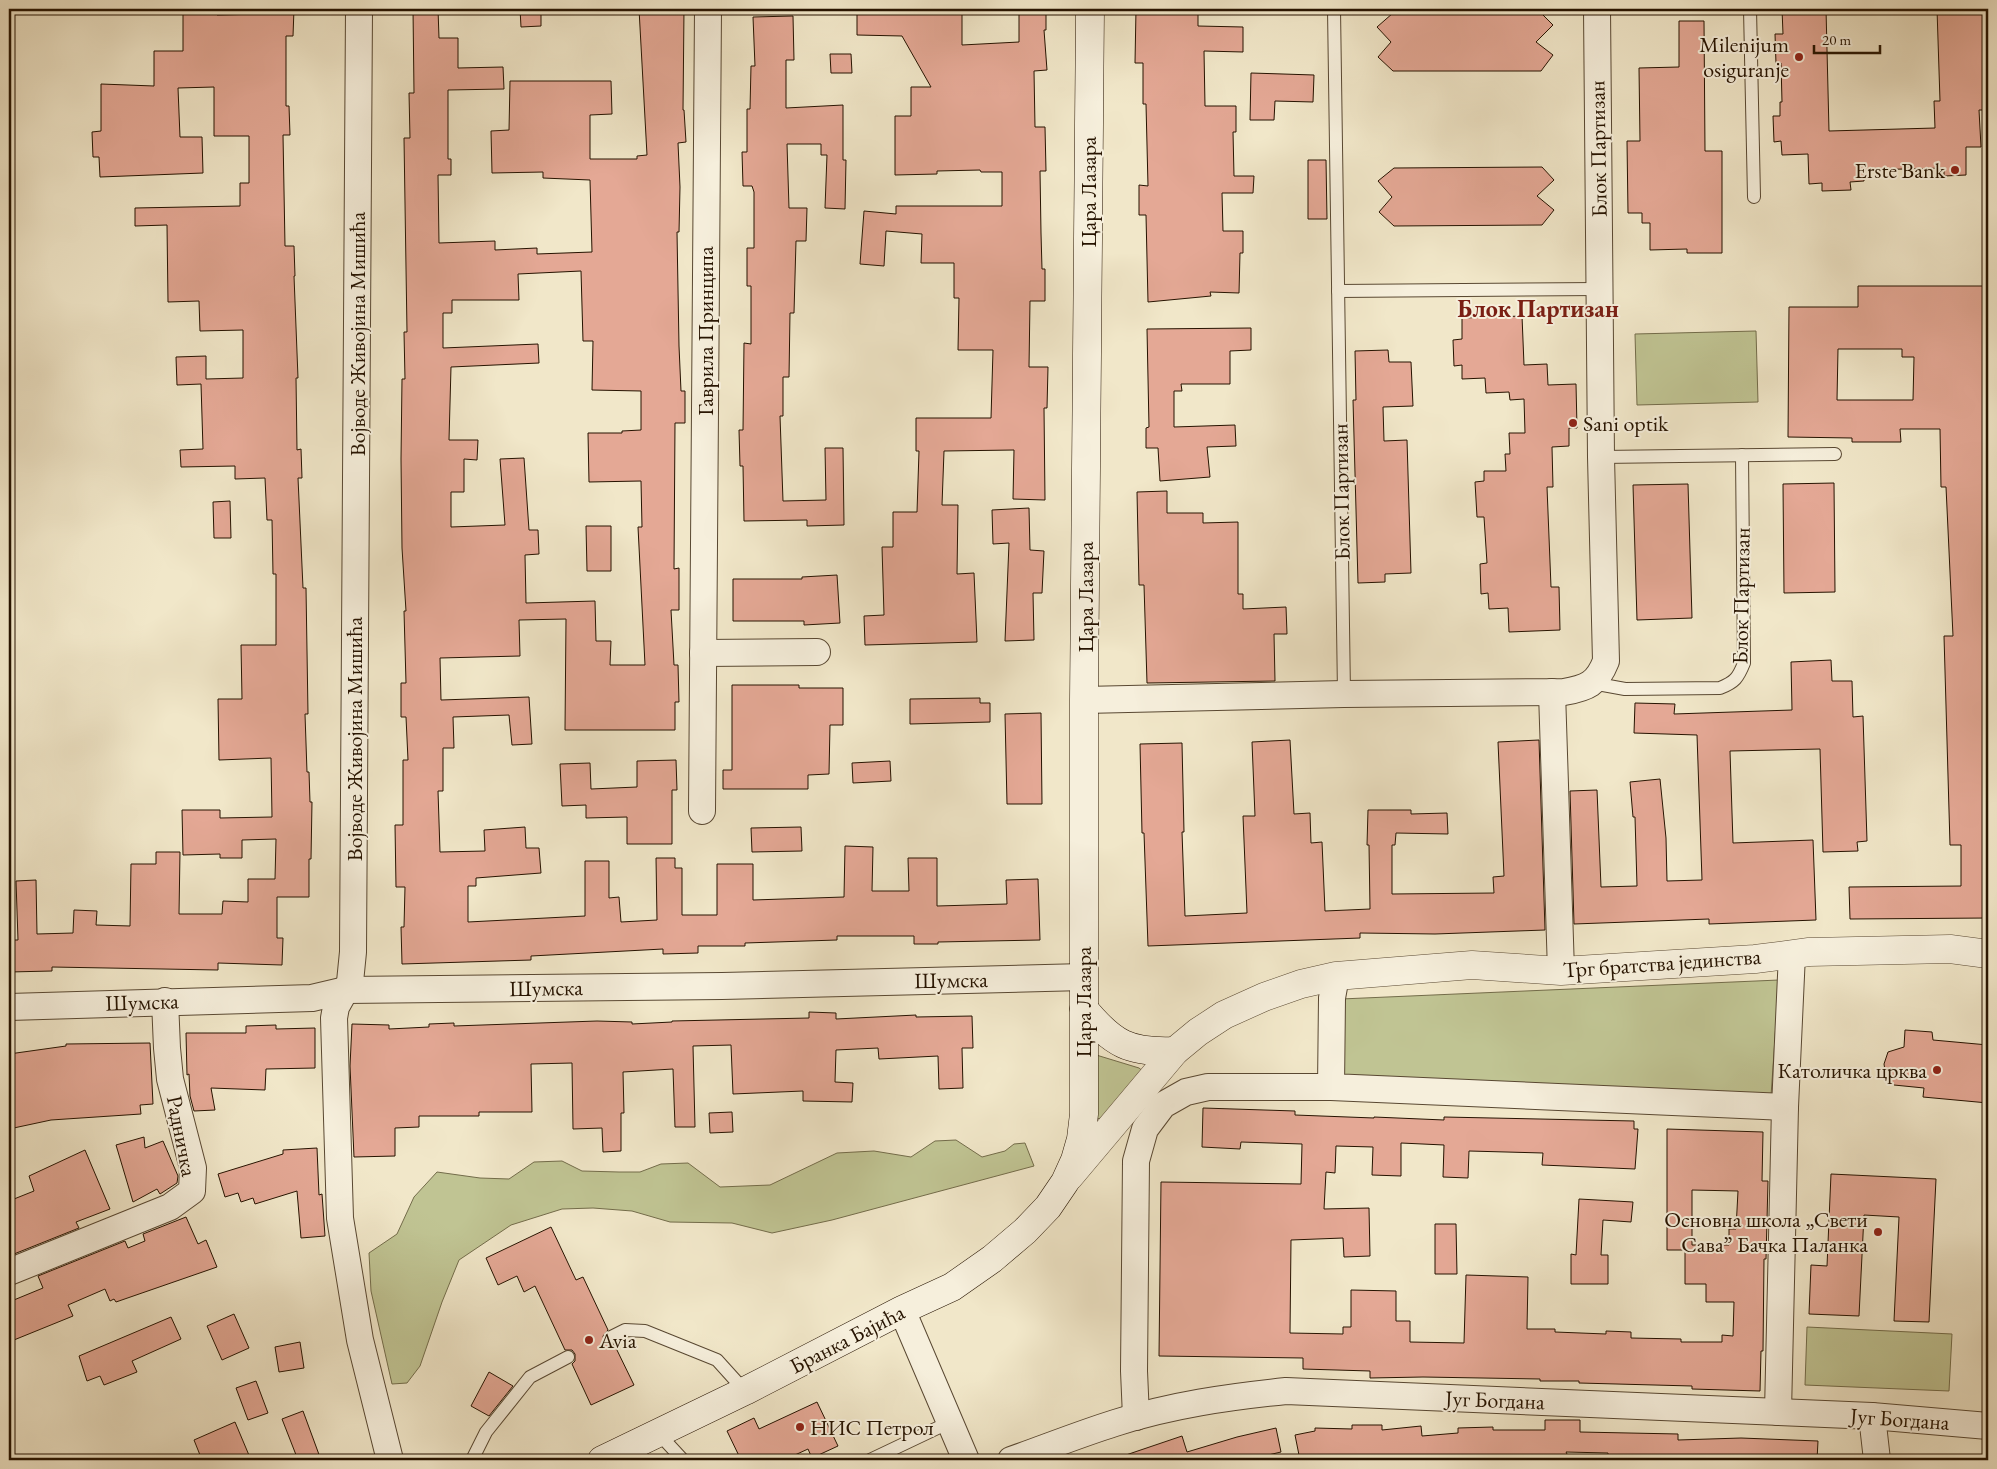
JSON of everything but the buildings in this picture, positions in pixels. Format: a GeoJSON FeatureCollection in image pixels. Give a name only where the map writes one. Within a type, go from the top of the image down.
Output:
{"type":"FeatureCollection","features":[{"type":"Feature","properties":{"kind":"main road","name":"Цара Лазара"},"geometry":{"type":"LineString","coordinates":[[1065,1182],[1075,1160],[1081,1139],[1084,1114],[1084,700],[1090,9]]}},
{"type":"Feature","properties":{"kind":"main road","name":"Трг братства јединства"},"geometry":{"type":"LineString","coordinates":[[1065,1182],[1176,1051],[1198,1032],[1224,1016],[1264,997],[1301,984],[1336,976],[1472,966],[1561,971],[1755,959],[1792,954],[1950,950],[1988,954]]}},
{"type":"Feature","properties":{"kind":"main road"},"geometry":{"type":"LineString","coordinates":[[1084,1009],[1102,1031],[1118,1043],[1155,1052],[1176,1051]]}},
{"type":"Feature","properties":{"kind":"main road","name":"Бранка Бајића"},"geometry":{"type":"LineString","coordinates":[[602,1460],[745,1391],[902,1310],[952,1288],[992,1259],[1025,1230],[1048,1207],[1065,1182]]}},
{"type":"Feature","properties":{"kind":"street","name":"Војводе Живојина Мишића"},"geometry":{"type":"LineString","coordinates":[[359,9],[353,942],[350,982],[336,1007],[334,1018],[340,1218],[360,1340],[390,1460]]}},
{"type":"Feature","properties":{"kind":"street","name":"Гаврила Принципа"},"geometry":{"type":"LineString","coordinates":[[702,811],[708,9]]}},
{"type":"Feature","properties":{"kind":"street","name":"Блок Партизан"},"geometry":{"type":"LineString","coordinates":[[1084,700],[1344,694],[1552,692],[1581,689],[1592,683],[1600,675],[1606,661],[1600,457],[1597,9]]}},
{"type":"Feature","properties":{"kind":"street"},"geometry":{"type":"LineString","coordinates":[[703,654],[817,652]]}},
{"type":"Feature","properties":{"kind":"street"},"geometry":{"type":"LineString","coordinates":[[1552,692],[1561,971]]}},
{"type":"Feature","properties":{"kind":"street"},"geometry":{"type":"LineString","coordinates":[[1778,1412],[1784,1107],[1792,954]]}},
{"type":"Feature","properties":{"kind":"street"},"geometry":{"type":"LineString","coordinates":[[1331,1087],[1332,998],[1336,976]]}},
{"type":"Feature","properties":{"kind":"street","name":"Шумска"},"geometry":{"type":"LineString","coordinates":[[9,1008],[165,1001],[312,998],[346,990],[722,986],[1084,977]]}},
{"type":"Feature","properties":{"kind":"street","name":"Радничка"},"geometry":{"type":"LineString","coordinates":[[9,1272],[170,1207],[192,1191],[193,1168],[170,1079],[166,1048],[165,1001]]}},
{"type":"Feature","properties":{"kind":"street"},"geometry":{"type":"LineString","coordinates":[[1136,1417],[1134,1372],[1136,1160],[1146,1129],[1163,1105],[1186,1092],[1208,1087],[1331,1087],[1784,1107]]}},
{"type":"Feature","properties":{"kind":"street"},"geometry":{"type":"LineString","coordinates":[[902,1310],[966,1460]]}},
{"type":"Feature","properties":{"kind":"street","name":"Југ Богдана"},"geometry":{"type":"LineString","coordinates":[[1011,1460],[1136,1417],[1222,1398],[1286,1391],[1872,1416],[1988,1426]]}},
{"type":"Feature","properties":{"kind":"street"},"geometry":{"type":"LineString","coordinates":[[1872,1416],[1877,1460]]}},
{"type":"Feature","properties":{"kind":"lane","name":"Блок Партизан"},"geometry":{"type":"LineString","coordinates":[[1334,9],[1344,694]]}},
{"type":"Feature","properties":{"kind":"lane"},"geometry":{"type":"LineString","coordinates":[[1750,9],[1754,197]]}},
{"type":"Feature","properties":{"kind":"lane"},"geometry":{"type":"LineString","coordinates":[[1338,291],[1600,290]]}},
{"type":"Feature","properties":{"kind":"lane"},"geometry":{"type":"LineString","coordinates":[[1600,457],[1835,454]]}},
{"type":"Feature","properties":{"kind":"lane","name":"Блок Партизан"},"geometry":{"type":"LineString","coordinates":[[1592,683],[1625,689],[1720,688],[1732,683],[1739,674],[1744,663],[1742,455]]}},
{"type":"Feature","properties":{"kind":"lane"},"geometry":{"type":"LineString","coordinates":[[611,1337],[625,1330],[645,1330],[717,1360],[745,1391]]}},
{"type":"Feature","properties":{"kind":"lane"},"geometry":{"type":"LineString","coordinates":[[472,1460],[486,1432],[530,1377],[568,1356]]}},
{"type":"Feature","properties":{"kind":"lane"},"geometry":{"type":"LineString","coordinates":[[870,1460],[950,1422]]}},
{"type":"Feature","properties":{"kind":"lane"},"geometry":{"type":"LineString","coordinates":[[659,1434],[683,1460]]}},
{"type":"Feature","properties":{"kind":"green space"},"geometry":{"type":"Polygon","coordinates":[[[1756,331],[1758,402],[1637,405],[1635,334],[1756,331]]]}},
{"type":"Feature","properties":{"kind":"green space"},"geometry":{"type":"Polygon","coordinates":[[[1779,980],[1771,1096],[1340,1076],[1341,999],[1779,980]]]}},
{"type":"Feature","properties":{"kind":"green space"},"geometry":{"type":"Polygon","coordinates":[[[1093,1054],[1139,1068],[1144,1072],[1105,1118],[1092,1119],[1093,1054]]]}},
{"type":"Feature","properties":{"kind":"green space"},"geometry":{"type":"Polygon","coordinates":[[[956,1140],[982,1157],[1005,1151],[1014,1144],[1025,1143],[1034,1166],[832,1220],[772,1233],[732,1223],[670,1222],[632,1211],[593,1208],[562,1209],[511,1225],[459,1260],[420,1366],[407,1383],[392,1384],[371,1291],[369,1253],[397,1234],[414,1197],[437,1172],[480,1178],[509,1179],[534,1162],[562,1161],[582,1171],[619,1172],[640,1172],[661,1164],[688,1163],[720,1187],[770,1185],[837,1153],[874,1151],[911,1157],[935,1141],[956,1140]]]}},
{"type":"Feature","properties":{"kind":"green space"},"geometry":{"type":"Polygon","coordinates":[[[1807,1327],[1952,1334],[1949,1391],[1805,1385],[1807,1327]]]}},
{"type":"Feature","properties":{"kind":"place","name":"Milenijum osiguranje"},"geometry":{"type":"Point","coordinates":[1799,57]}},
{"type":"Feature","properties":{"kind":"place","name":"Erste Bank"},"geometry":{"type":"Point","coordinates":[1955,170]}},
{"type":"Feature","properties":{"kind":"place","name":"Sani optik"},"geometry":{"type":"Point","coordinates":[1573,423]}},
{"type":"Feature","properties":{"kind":"place","name":"Католичка црква"},"geometry":{"type":"Point","coordinates":[1937,1070]}},
{"type":"Feature","properties":{"kind":"place","name":"Основна школа „Свети Сава” Бачка Паланка"},"geometry":{"type":"Point","coordinates":[1878,1232]}},
{"type":"Feature","properties":{"kind":"place","name":"Avia"},"geometry":{"type":"Point","coordinates":[589,1340]}},
{"type":"Feature","properties":{"kind":"place","name":"НИС Петрол"},"geometry":{"type":"Point","coordinates":[800,1427]}},
{"type":"Feature","properties":{"kind":"district","name":"Блок Партизан"},"geometry":{"type":"Point","coordinates":[1538,308]}}]}
